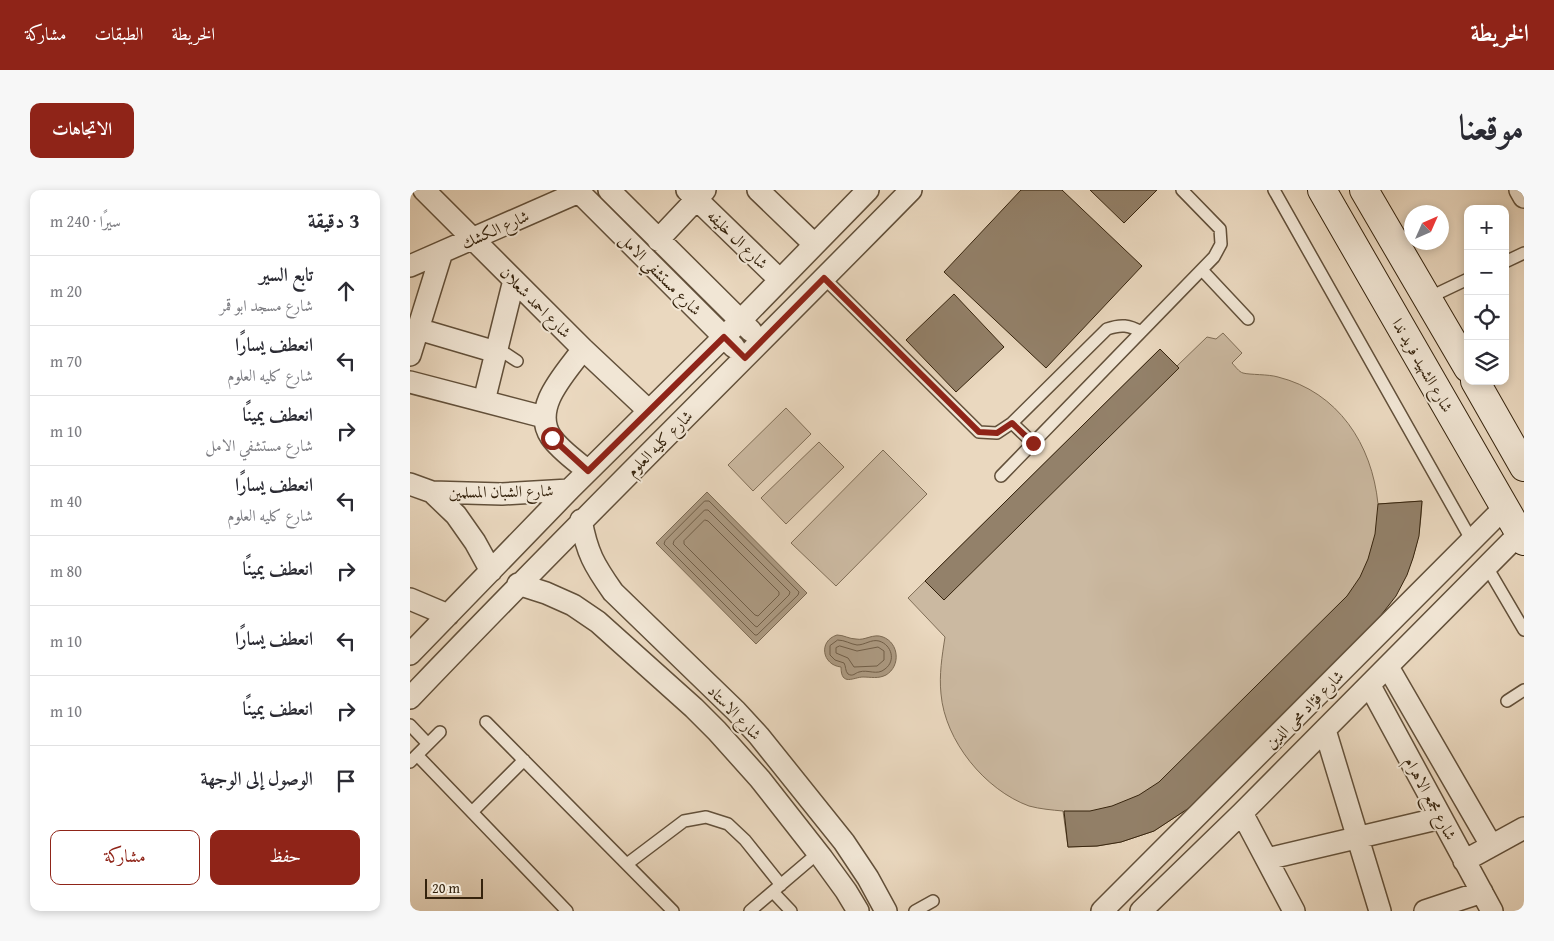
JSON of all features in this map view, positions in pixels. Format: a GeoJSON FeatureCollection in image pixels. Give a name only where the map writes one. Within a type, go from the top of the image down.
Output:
{"type":"FeatureCollection","features":[{"type":"Feature","properties":{"kind":"main road","name":"شارع الشهيد فريد ندا"},"geometry":{"type":"LineString","coordinates":[[1322,190],[1522,537]]}},
{"type":"Feature","properties":{"kind":"main road"},"geometry":{"type":"LineString","coordinates":[[1364,190],[1464,361]]}},
{"type":"Feature","properties":{"kind":"main road"},"geometry":{"type":"LineString","coordinates":[[1477,385],[1524,467]]}},
{"type":"Feature","properties":{"kind":"street","name":"شارع احمد شعلان"},"geometry":{"type":"LineString","coordinates":[[424,190],[583,349],[648,411]]}},
{"type":"Feature","properties":{"kind":"street","name":"شارع مستشفي الامل"},"geometry":{"type":"LineString","coordinates":[[609,190],[762,342]]}},
{"type":"Feature","properties":{"kind":"street"},"geometry":{"type":"LineString","coordinates":[[758,190],[814,244]]}},
{"type":"Feature","properties":{"kind":"street","name":"شارع كليه العلوم"},"geometry":{"type":"LineString","coordinates":[[410,654],[569,490],[740,321],[868,190]]}},
{"type":"Feature","properties":{"kind":"street","name":"شارع كليه العلوم"},"geometry":{"type":"LineString","coordinates":[[410,698],[581,520],[762,342],[911,190]]}},
{"type":"Feature","properties":{"kind":"street"},"geometry":{"type":"LineString","coordinates":[[1520,190],[1524,197]]}},
{"type":"Feature","properties":{"kind":"street","name":"شارع الكشك"},"geometry":{"type":"LineString","coordinates":[[410,266],[578,191]]}},
{"type":"Feature","properties":{"kind":"street","name":"شارع مستشفي الامل"},"geometry":{"type":"LineString","coordinates":[[578,191],[745,358]]}},
{"type":"Feature","properties":{"kind":"street"},"geometry":{"type":"LineString","coordinates":[[658,240],[696,193]]}},
{"type":"Feature","properties":{"kind":"street","name":"شارع ال خليفه"},"geometry":{"type":"LineString","coordinates":[[696,193],[780,280]]}},
{"type":"Feature","properties":{"kind":"street"},"geometry":{"type":"LineString","coordinates":[[410,355],[442,252]]}},
{"type":"Feature","properties":{"kind":"street"},"geometry":{"type":"LineString","coordinates":[[484,401],[514,280]]}},
{"type":"Feature","properties":{"kind":"street"},"geometry":{"type":"LineString","coordinates":[[418,329],[497,350]]}},
{"type":"Feature","properties":{"kind":"street"},"geometry":{"type":"LineString","coordinates":[[583,349],[548,398],[544,417],[546,428],[552,438],[588,471]]}},
{"type":"Feature","properties":{"kind":"street"},"geometry":{"type":"LineString","coordinates":[[410,382],[544,417]]}},
{"type":"Feature","properties":{"kind":"street","name":"شارع الشبان المسلمين"},"geometry":{"type":"LineString","coordinates":[[410,484],[432,492],[502,494],[569,490]]}},
{"type":"Feature","properties":{"kind":"street","name":"شارع الشبان المسلمين"},"geometry":{"type":"LineString","coordinates":[[432,492],[456,515],[475,542],[491,571]]}},
{"type":"Feature","properties":{"kind":"street","name":"شارع فؤاد محى الدين"},"geometry":{"type":"LineString","coordinates":[[1102,911],[1505,507]]}},
{"type":"Feature","properties":{"kind":"street","name":"شارع الاستاد"},"geometry":{"type":"LineString","coordinates":[[581,520],[586,545],[597,570],[613,592],[742,717],[759,736],[844,842],[868,878],[886,911]]}},
{"type":"Feature","properties":{"kind":"street","name":"شارع فؤاد محى الدين"},"geometry":{"type":"LineString","coordinates":[[1141,911],[1370,686],[1487,567],[1522,537]]}},
{"type":"Feature","properties":{"kind":"street"},"geometry":{"type":"LineString","coordinates":[[1472,541],[1487,567]]}},
{"type":"Feature","properties":{"kind":"street","name":"شارع الاستاد"},"geometry":{"type":"LineString","coordinates":[[518,584],[546,593],[573,605],[598,622],[717,731],[760,779],[846,891],[858,911]]}},
{"type":"Feature","properties":{"kind":"street"},"geometry":{"type":"LineString","coordinates":[[410,599],[448,615]]}},
{"type":"Feature","properties":{"kind":"street"},"geometry":{"type":"LineString","coordinates":[[1388,667],[1491,845]]}},
{"type":"Feature","properties":{"kind":"street","name":"شارع مجمع الاهرام"},"geometry":{"type":"LineString","coordinates":[[1370,686],[1492,911]]}},
{"type":"Feature","properties":{"kind":"street"},"geometry":{"type":"LineString","coordinates":[[1325,730],[1380,911]]}},
{"type":"Feature","properties":{"kind":"street"},"geometry":{"type":"LineString","coordinates":[[1242,813],[1267,859],[1285,906]]}},
{"type":"Feature","properties":{"kind":"street"},"geometry":{"type":"LineString","coordinates":[[1267,859],[1442,818]]}},
{"type":"Feature","properties":{"kind":"street"},"geometry":{"type":"LineString","coordinates":[[1464,861],[1524,828]]}},
{"type":"Feature","properties":{"kind":"street"},"geometry":{"type":"LineString","coordinates":[[820,856],[844,842]]}},
{"type":"Feature","properties":{"kind":"street"},"geometry":{"type":"LineString","coordinates":[[1425,911],[1482,892]]}},
{"type":"Feature","properties":{"kind":"lane"},"geometry":{"type":"LineString","coordinates":[[1001,476],[1214,256],[1221,244],[1220,229],[1182,190]]}},
{"type":"Feature","properties":{"kind":"lane"},"geometry":{"type":"LineString","coordinates":[[1274,190],[1472,541]]}},
{"type":"Feature","properties":{"kind":"lane"},"geometry":{"type":"LineString","coordinates":[[1509,260],[1524,253]]}},
{"type":"Feature","properties":{"kind":"lane"},"geometry":{"type":"LineString","coordinates":[[1202,270],[1248,319]]}},
{"type":"Feature","properties":{"kind":"lane"},"geometry":{"type":"LineString","coordinates":[[824,278],[979,432],[997,433],[1012,423],[1107,329],[1118,325],[1131,326],[1141,332]]}},
{"type":"Feature","properties":{"kind":"lane"},"geometry":{"type":"LineString","coordinates":[[1428,298],[1464,282]]}},
{"type":"Feature","properties":{"kind":"lane"},"geometry":{"type":"LineString","coordinates":[[497,350],[517,361]]}},
{"type":"Feature","properties":{"kind":"lane"},"geometry":{"type":"LineString","coordinates":[[1012,423],[1033,443]]}},
{"type":"Feature","properties":{"kind":"lane"},"geometry":{"type":"LineString","coordinates":[[1487,567],[1524,630]]}},
{"type":"Feature","properties":{"kind":"lane"},"geometry":{"type":"LineString","coordinates":[[1506,701],[1524,690]]}},
{"type":"Feature","properties":{"kind":"lane"},"geometry":{"type":"LineString","coordinates":[[486,722],[673,911]]}},
{"type":"Feature","properties":{"kind":"lane"},"geometry":{"type":"LineString","coordinates":[[410,725],[428,744]]}},
{"type":"Feature","properties":{"kind":"lane"},"geometry":{"type":"LineString","coordinates":[[440,732],[414,758],[472,812],[567,911]]}},
{"type":"Feature","properties":{"kind":"lane"},"geometry":{"type":"LineString","coordinates":[[472,812],[524,760]]}},
{"type":"Feature","properties":{"kind":"lane"},"geometry":{"type":"LineString","coordinates":[[627,864],[684,821],[706,817],[728,824],[745,840],[791,911]]}},
{"type":"Feature","properties":{"kind":"lane"},"geometry":{"type":"LineString","coordinates":[[750,911],[820,856]]}},
{"type":"Feature","properties":{"kind":"lane"},"geometry":{"type":"LineString","coordinates":[[915,911],[933,901]]}},
{"type":"Feature","properties":{"kind":"shaded area"},"geometry":{"type":"Polygon","coordinates":[[[1223,333],[1242,353],[1232,363],[1240,371],[1246,374],[1274,376],[1299,384],[1318,395],[1334,408],[1360,441],[1374,482],[1378,504],[1422,501],[1421,519],[1415,550],[1405,577],[1378,619],[1192,806],[1154,831],[1121,842],[1097,846],[1068,847],[1063,811],[1033,807],[1013,799],[983,776],[959,746],[944,712],[940,687],[945,637],[908,598],[1160,349],[1177,366],[1207,337],[1216,339],[1223,333]]]}},
{"type":"Feature","properties":{"kind":"shaded area"},"geometry":{"type":"Polygon","coordinates":[[[786,408],[811,434],[753,491],[728,465],[786,408]]]}},
{"type":"Feature","properties":{"kind":"shaded area"},"geometry":{"type":"Polygon","coordinates":[[[819,442],[844,467],[786,524],[761,498],[819,442]]]}},
{"type":"Feature","properties":{"kind":"shaded area"},"geometry":{"type":"Polygon","coordinates":[[[883,450],[927,494],[836,586],[791,543],[883,450]]]}},
{"type":"Feature","properties":{"kind":"water"},"geometry":{"type":"Polygon","coordinates":[[[707,492],[807,593],[756,644],[656,543],[707,492]]]}},
{"type":"Feature","properties":{"kind":"water"},"geometry":{"type":"Polygon","coordinates":[[[837,635],[859,639],[879,636],[888,640],[895,649],[896,655],[896,661],[891,671],[886,675],[874,678],[863,677],[849,680],[843,677],[841,667],[830,662],[826,658],[825,652],[827,642],[837,635]]]}},
{"type":"Feature","properties":{"kind":"building"},"geometry":{"type":"Polygon","coordinates":[[[1021,190],[1062,190],[1142,266],[1046,368],[944,272],[1021,190]]]}},
{"type":"Feature","properties":{"kind":"building"},"geometry":{"type":"Polygon","coordinates":[[[1090,190],[1157,190],[1124,223],[1090,190]]]}},
{"type":"Feature","properties":{"kind":"building"},"geometry":{"type":"Polygon","coordinates":[[[954,294],[1004,347],[956,392],[906,340],[954,294]]]}},
{"type":"Feature","properties":{"kind":"building"},"geometry":{"type":"Polygon","coordinates":[[[1160,349],[1179,368],[944,600],[925,581],[1160,349]]]}},
{"type":"Feature","properties":{"kind":"building"},"geometry":{"type":"Polygon","coordinates":[[[1422,501],[1419,536],[1413,558],[1396,596],[1378,619],[1192,806],[1154,831],[1121,842],[1097,846],[1068,847],[1064,811],[1090,811],[1112,806],[1139,795],[1159,782],[1347,596],[1360,577],[1368,559],[1375,534],[1378,504],[1422,501]]]}},
{"type":"Feature","properties":{"kind":"route"},"geometry":{"type":"LineString","coordinates":[[552,438],[588,471],[724,337],[745,358],[824,278],[979,432],[997,433],[1012,423],[1033,443]]}}]}
